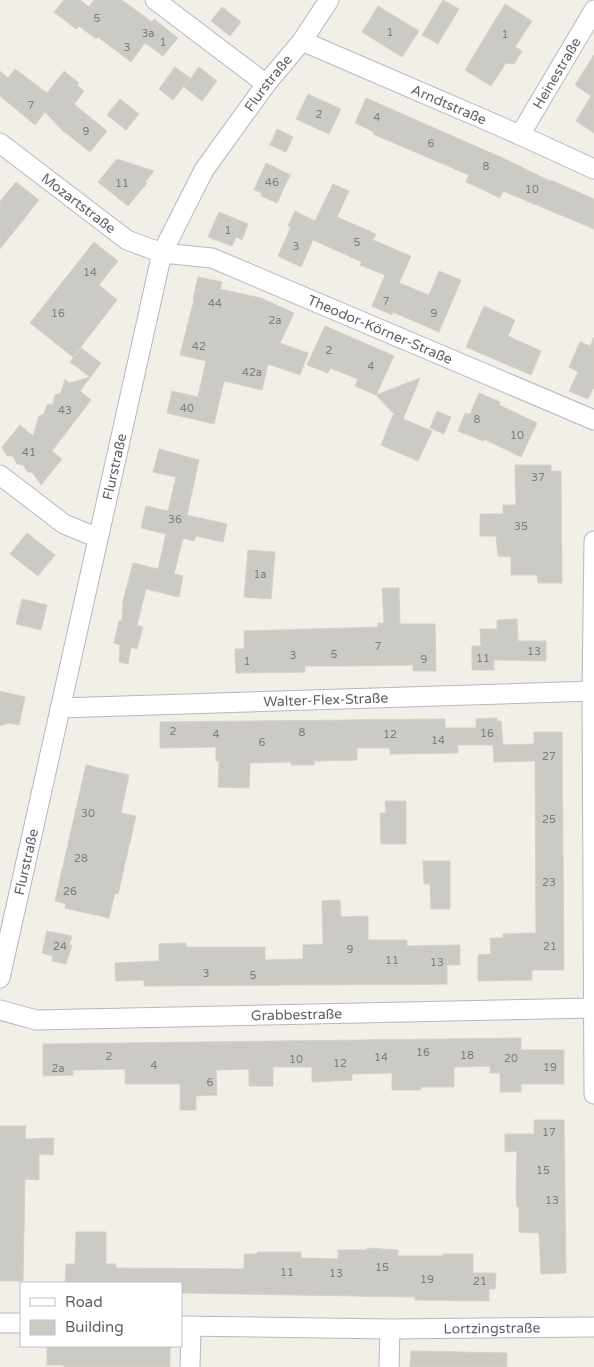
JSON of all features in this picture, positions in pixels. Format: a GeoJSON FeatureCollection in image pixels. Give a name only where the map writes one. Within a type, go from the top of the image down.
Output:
{"type":"FeatureCollection","features":[{"type":"Feature","properties":{"kind":"street"},"geometry":{"type":"LineString","coordinates":[[155,0],[266,84]]}},
{"type":"Feature","properties":{"kind":"street","name":"Flurstraße"},"geometry":{"type":"LineString","coordinates":[[0,978],[162,253],[204,170],[266,84],[302,41],[329,0]]}},
{"type":"Feature","properties":{"kind":"street","name":"Heinestraße"},"geometry":{"type":"LineString","coordinates":[[520,135],[594,10]]}},
{"type":"Feature","properties":{"kind":"street","name":"Arndtstraße"},"geometry":{"type":"LineString","coordinates":[[302,41],[594,169]]}},
{"type":"Feature","properties":{"kind":"street","name":"Mozartstraße"},"geometry":{"type":"LineString","coordinates":[[0,143],[127,240],[162,253]]}},
{"type":"Feature","properties":{"kind":"street","name":"Theodor-Körner-Straße"},"geometry":{"type":"LineString","coordinates":[[162,253],[212,258],[594,420]]}},
{"type":"Feature","properties":{"kind":"street"},"geometry":{"type":"LineString","coordinates":[[0,475],[64,524],[98,538]]}},
{"type":"Feature","properties":{"kind":"street"},"geometry":{"type":"LineString","coordinates":[[594,541],[594,1094]]}},
{"type":"Feature","properties":{"kind":"street","name":"Walter-Flex-Straße"},"geometry":{"type":"LineString","coordinates":[[60,708],[593,691]]}},
{"type":"Feature","properties":{"kind":"street","name":"Grabbestraße"},"geometry":{"type":"LineString","coordinates":[[0,1010],[36,1020],[593,1008]]}},
{"type":"Feature","properties":{"kind":"street"},"geometry":{"type":"LineString","coordinates":[[0,1323],[20,1323]]}},
{"type":"Feature","properties":{"kind":"street","name":"Lortzingstraße"},"geometry":{"type":"LineString","coordinates":[[190,1367],[186,1326],[390,1329],[594,1327]]}},
{"type":"Feature","properties":{"kind":"street"},"geometry":{"type":"LineString","coordinates":[[389,1367],[390,1329]]}},
{"type":"Feature","properties":{"kind":"building"},"geometry":{"type":"Polygon","coordinates":[[[64,0],[80,0],[89,7],[94,0],[122,0],[152,22],[154,19],[178,38],[163,56],[145,43],[131,62],[98,37],[96,39],[79,26],[76,29],[54,12],[64,0]]]}},
{"type":"Feature","properties":{"kind":"building"},"geometry":{"type":"Polygon","coordinates":[[[443,0],[459,9],[438,44],[422,35],[443,0]]]}},
{"type":"Feature","properties":{"kind":"building"},"geometry":{"type":"Polygon","coordinates":[[[505,4],[532,21],[515,47],[522,51],[514,64],[506,63],[491,86],[465,70],[505,4]]]}},
{"type":"Feature","properties":{"kind":"building"},"geometry":{"type":"Polygon","coordinates":[[[378,6],[419,31],[402,57],[362,32],[378,6]]]}},
{"type":"Feature","properties":{"kind":"building"},"geometry":{"type":"Polygon","coordinates":[[[222,7],[241,22],[230,36],[211,21],[222,7]]]}},
{"type":"Feature","properties":{"kind":"building"},"geometry":{"type":"Polygon","coordinates":[[[594,55],[594,133],[576,121],[591,96],[575,85],[594,55]]]}},
{"type":"Feature","properties":{"kind":"building"},"geometry":{"type":"Polygon","coordinates":[[[175,67],[190,78],[173,100],[159,89],[175,67]]]}},
{"type":"Feature","properties":{"kind":"building"},"geometry":{"type":"Polygon","coordinates":[[[199,67],[217,81],[202,101],[184,87],[199,67]]]}},
{"type":"Feature","properties":{"kind":"building"},"geometry":{"type":"Polygon","coordinates":[[[15,69],[47,93],[64,71],[79,83],[77,85],[84,91],[74,104],[107,131],[90,152],[62,130],[45,112],[35,125],[0,96],[0,71],[8,78],[15,69]]]}},
{"type":"Feature","properties":{"kind":"building"},"geometry":{"type":"Polygon","coordinates":[[[308,94],[341,109],[329,134],[296,119],[308,94]]]}},
{"type":"Feature","properties":{"kind":"building"},"geometry":{"type":"Polygon","coordinates":[[[366,98],[594,199],[594,229],[503,191],[500,198],[466,182],[469,175],[373,134],[374,132],[355,123],[366,98]]]}},
{"type":"Feature","properties":{"kind":"building"},"geometry":{"type":"Polygon","coordinates":[[[120,99],[139,114],[126,130],[107,115],[120,99]]]}},
{"type":"Feature","properties":{"kind":"building"},"geometry":{"type":"Polygon","coordinates":[[[277,129],[293,137],[286,152],[270,145],[277,129]]]}},
{"type":"Feature","properties":{"kind":"building"},"geometry":{"type":"Polygon","coordinates":[[[117,159],[154,171],[145,182],[147,183],[128,206],[98,182],[117,159]]]}},
{"type":"Feature","properties":{"kind":"building"},"geometry":{"type":"Polygon","coordinates":[[[266,163],[290,175],[277,203],[261,196],[262,193],[254,190],[266,163]]]}},
{"type":"Feature","properties":{"kind":"building"},"geometry":{"type":"Polygon","coordinates":[[[16,182],[39,200],[0,249],[0,201],[16,182]]]}},
{"type":"Feature","properties":{"kind":"building"},"geometry":{"type":"Polygon","coordinates":[[[333,184],[349,191],[337,217],[376,234],[373,240],[411,256],[399,283],[429,295],[439,271],[461,280],[439,332],[393,312],[392,315],[372,306],[385,275],[360,265],[362,262],[313,240],[301,267],[278,256],[291,227],[288,226],[295,211],[315,221],[333,184]]]}},
{"type":"Feature","properties":{"kind":"building"},"geometry":{"type":"Polygon","coordinates":[[[219,212],[248,224],[242,240],[236,237],[232,246],[208,237],[219,212]]]}},
{"type":"Feature","properties":{"kind":"building"},"geometry":{"type":"Polygon","coordinates":[[[94,242],[118,261],[99,285],[117,300],[73,357],[30,323],[94,242]]]}},
{"type":"Feature","properties":{"kind":"building"},"geometry":{"type":"Polygon","coordinates":[[[198,277],[222,282],[220,289],[261,298],[294,313],[280,343],[308,353],[300,375],[268,364],[262,390],[224,381],[214,424],[167,413],[172,391],[198,397],[206,361],[180,355],[198,277]]]}},
{"type":"Feature","properties":{"kind":"building"},"geometry":{"type":"Polygon","coordinates":[[[484,306],[515,320],[508,336],[541,351],[531,375],[466,347],[484,306]]]}},
{"type":"Feature","properties":{"kind":"building"},"geometry":{"type":"Polygon","coordinates":[[[325,326],[394,356],[376,395],[355,386],[358,379],[330,368],[328,373],[307,365],[325,326]]]}},
{"type":"Feature","properties":{"kind":"building"},"geometry":{"type":"Polygon","coordinates":[[[594,337],[594,387],[588,399],[569,391],[578,372],[569,367],[580,342],[590,346],[594,337]]]}},
{"type":"Feature","properties":{"kind":"building"},"geometry":{"type":"Polygon","coordinates":[[[81,348],[101,363],[80,391],[91,400],[52,451],[62,459],[41,485],[33,473],[28,472],[23,465],[17,464],[13,456],[7,456],[2,447],[20,425],[33,436],[39,416],[44,414],[47,405],[53,404],[55,395],[61,393],[65,379],[69,383],[90,377],[70,362],[81,348]]]}},
{"type":"Feature","properties":{"kind":"building"},"geometry":{"type":"Polygon","coordinates":[[[420,378],[403,419],[432,431],[418,461],[381,445],[393,415],[395,415],[376,395],[420,378]]]}},
{"type":"Feature","properties":{"kind":"building"},"geometry":{"type":"Polygon","coordinates":[[[479,393],[500,402],[499,405],[537,423],[521,457],[484,439],[483,441],[458,431],[465,413],[470,414],[479,393]]]}},
{"type":"Feature","properties":{"kind":"building"},"geometry":{"type":"Polygon","coordinates":[[[437,411],[451,417],[444,434],[430,428],[437,411]]]}},
{"type":"Feature","properties":{"kind":"building"},"geometry":{"type":"Polygon","coordinates":[[[159,449],[199,460],[187,515],[227,524],[223,542],[196,536],[194,541],[183,538],[174,574],[183,576],[179,597],[146,589],[137,625],[143,627],[137,649],[131,647],[128,664],[119,662],[120,645],[114,643],[119,621],[122,621],[123,601],[133,563],[158,569],[166,534],[141,528],[146,506],[168,511],[176,477],[153,472],[159,449]]]}},
{"type":"Feature","properties":{"kind":"building"},"geometry":{"type":"Polygon","coordinates":[[[515,465],[551,465],[551,471],[561,471],[562,583],[538,583],[537,575],[511,575],[511,557],[498,556],[496,536],[480,536],[480,514],[503,514],[503,505],[516,505],[515,465]]]}},
{"type":"Feature","properties":{"kind":"building"},"geometry":{"type":"Polygon","coordinates":[[[27,533],[55,555],[38,576],[10,554],[27,533]]]}},
{"type":"Feature","properties":{"kind":"building"},"geometry":{"type":"Polygon","coordinates":[[[248,550],[275,552],[271,599],[244,597],[248,550]]]}},
{"type":"Feature","properties":{"kind":"building"},"geometry":{"type":"Polygon","coordinates":[[[382,588],[399,588],[400,624],[435,624],[436,671],[413,671],[413,665],[305,666],[305,672],[236,673],[235,649],[244,649],[244,631],[378,627],[378,623],[384,623],[382,588]]]}},
{"type":"Feature","properties":{"kind":"building"},"geometry":{"type":"Polygon","coordinates":[[[22,599],[47,605],[41,630],[16,624],[22,599]]]}},
{"type":"Feature","properties":{"kind":"building"},"geometry":{"type":"Polygon","coordinates":[[[517,619],[518,641],[546,641],[546,661],[494,660],[494,670],[472,670],[472,646],[481,646],[480,629],[497,629],[497,620],[517,619]]]}},
{"type":"Feature","properties":{"kind":"building"},"geometry":{"type":"Polygon","coordinates":[[[0,691],[25,697],[19,725],[9,723],[0,726],[0,691]]]}},
{"type":"Feature","properties":{"kind":"building"},"geometry":{"type":"Polygon","coordinates":[[[497,718],[497,721],[501,721],[503,745],[534,744],[534,732],[562,732],[564,970],[532,970],[532,980],[478,981],[478,955],[491,954],[490,938],[503,938],[503,934],[536,933],[535,761],[494,762],[493,745],[458,745],[458,753],[390,754],[390,748],[357,748],[357,760],[314,761],[314,765],[291,765],[291,762],[250,763],[249,788],[218,787],[219,761],[216,761],[216,747],[160,748],[160,722],[445,719],[445,728],[476,728],[476,719],[497,718]]]}},
{"type":"Feature","properties":{"kind":"building"},"geometry":{"type":"Polygon","coordinates":[[[86,765],[129,775],[121,813],[136,816],[118,894],[115,893],[109,918],[65,908],[66,904],[55,901],[86,765]]]}},
{"type":"Feature","properties":{"kind":"building"},"geometry":{"type":"Polygon","coordinates":[[[385,801],[406,801],[406,844],[381,844],[380,813],[386,813],[385,801]]]}},
{"type":"Feature","properties":{"kind":"building"},"geometry":{"type":"Polygon","coordinates":[[[423,861],[450,861],[450,909],[431,909],[430,884],[424,884],[423,861]]]}},
{"type":"Feature","properties":{"kind":"building"},"geometry":{"type":"Polygon","coordinates":[[[340,900],[341,917],[368,916],[368,940],[407,940],[407,946],[460,945],[460,965],[447,965],[447,984],[144,986],[144,980],[116,981],[115,963],[159,961],[159,944],[186,943],[186,947],[265,947],[265,960],[303,959],[303,945],[323,944],[322,901],[340,900]]]}},
{"type":"Feature","properties":{"kind":"building"},"geometry":{"type":"Polygon","coordinates":[[[47,931],[72,936],[69,945],[72,945],[66,964],[52,961],[53,956],[42,953],[47,931]]]}},
{"type":"Feature","properties":{"kind":"building"},"geometry":{"type":"Polygon","coordinates":[[[521,1038],[521,1050],[564,1050],[564,1084],[521,1084],[521,1092],[500,1092],[500,1073],[490,1073],[490,1066],[454,1067],[454,1087],[421,1087],[421,1090],[392,1090],[392,1073],[352,1074],[352,1080],[312,1082],[312,1067],[273,1067],[273,1086],[249,1086],[249,1069],[216,1070],[217,1095],[196,1096],[196,1110],[180,1110],[180,1084],[125,1084],[125,1069],[73,1070],[73,1075],[43,1076],[43,1044],[521,1038]]]}},
{"type":"Feature","properties":{"kind":"building"},"geometry":{"type":"Polygon","coordinates":[[[534,1120],[564,1120],[566,1273],[541,1274],[539,1233],[519,1232],[519,1207],[517,1207],[516,1194],[517,1151],[505,1152],[505,1134],[534,1134],[534,1120]]]}},
{"type":"Feature","properties":{"kind":"building"},"geometry":{"type":"Polygon","coordinates":[[[0,1126],[26,1126],[25,1139],[54,1138],[53,1155],[39,1154],[39,1180],[25,1179],[23,1281],[0,1281],[0,1126]]]}},
{"type":"Feature","properties":{"kind":"building"},"geometry":{"type":"Polygon","coordinates":[[[76,1232],[106,1232],[106,1264],[116,1264],[116,1268],[244,1269],[244,1254],[257,1254],[258,1252],[301,1252],[301,1258],[338,1259],[338,1250],[367,1250],[367,1248],[398,1250],[398,1256],[473,1254],[473,1273],[496,1273],[495,1289],[489,1289],[489,1301],[415,1300],[415,1297],[182,1293],[182,1282],[65,1282],[66,1264],[75,1264],[76,1232]]]}},
{"type":"Feature","properties":{"kind":"building"},"geometry":{"type":"Polygon","coordinates":[[[47,1347],[170,1347],[170,1367],[64,1367],[64,1365],[47,1365],[47,1347]]]}},
{"type":"Feature","properties":{"kind":"building"},"geometry":{"type":"Polygon","coordinates":[[[411,1351],[507,1353],[507,1367],[410,1367],[411,1351]]]}}]}
